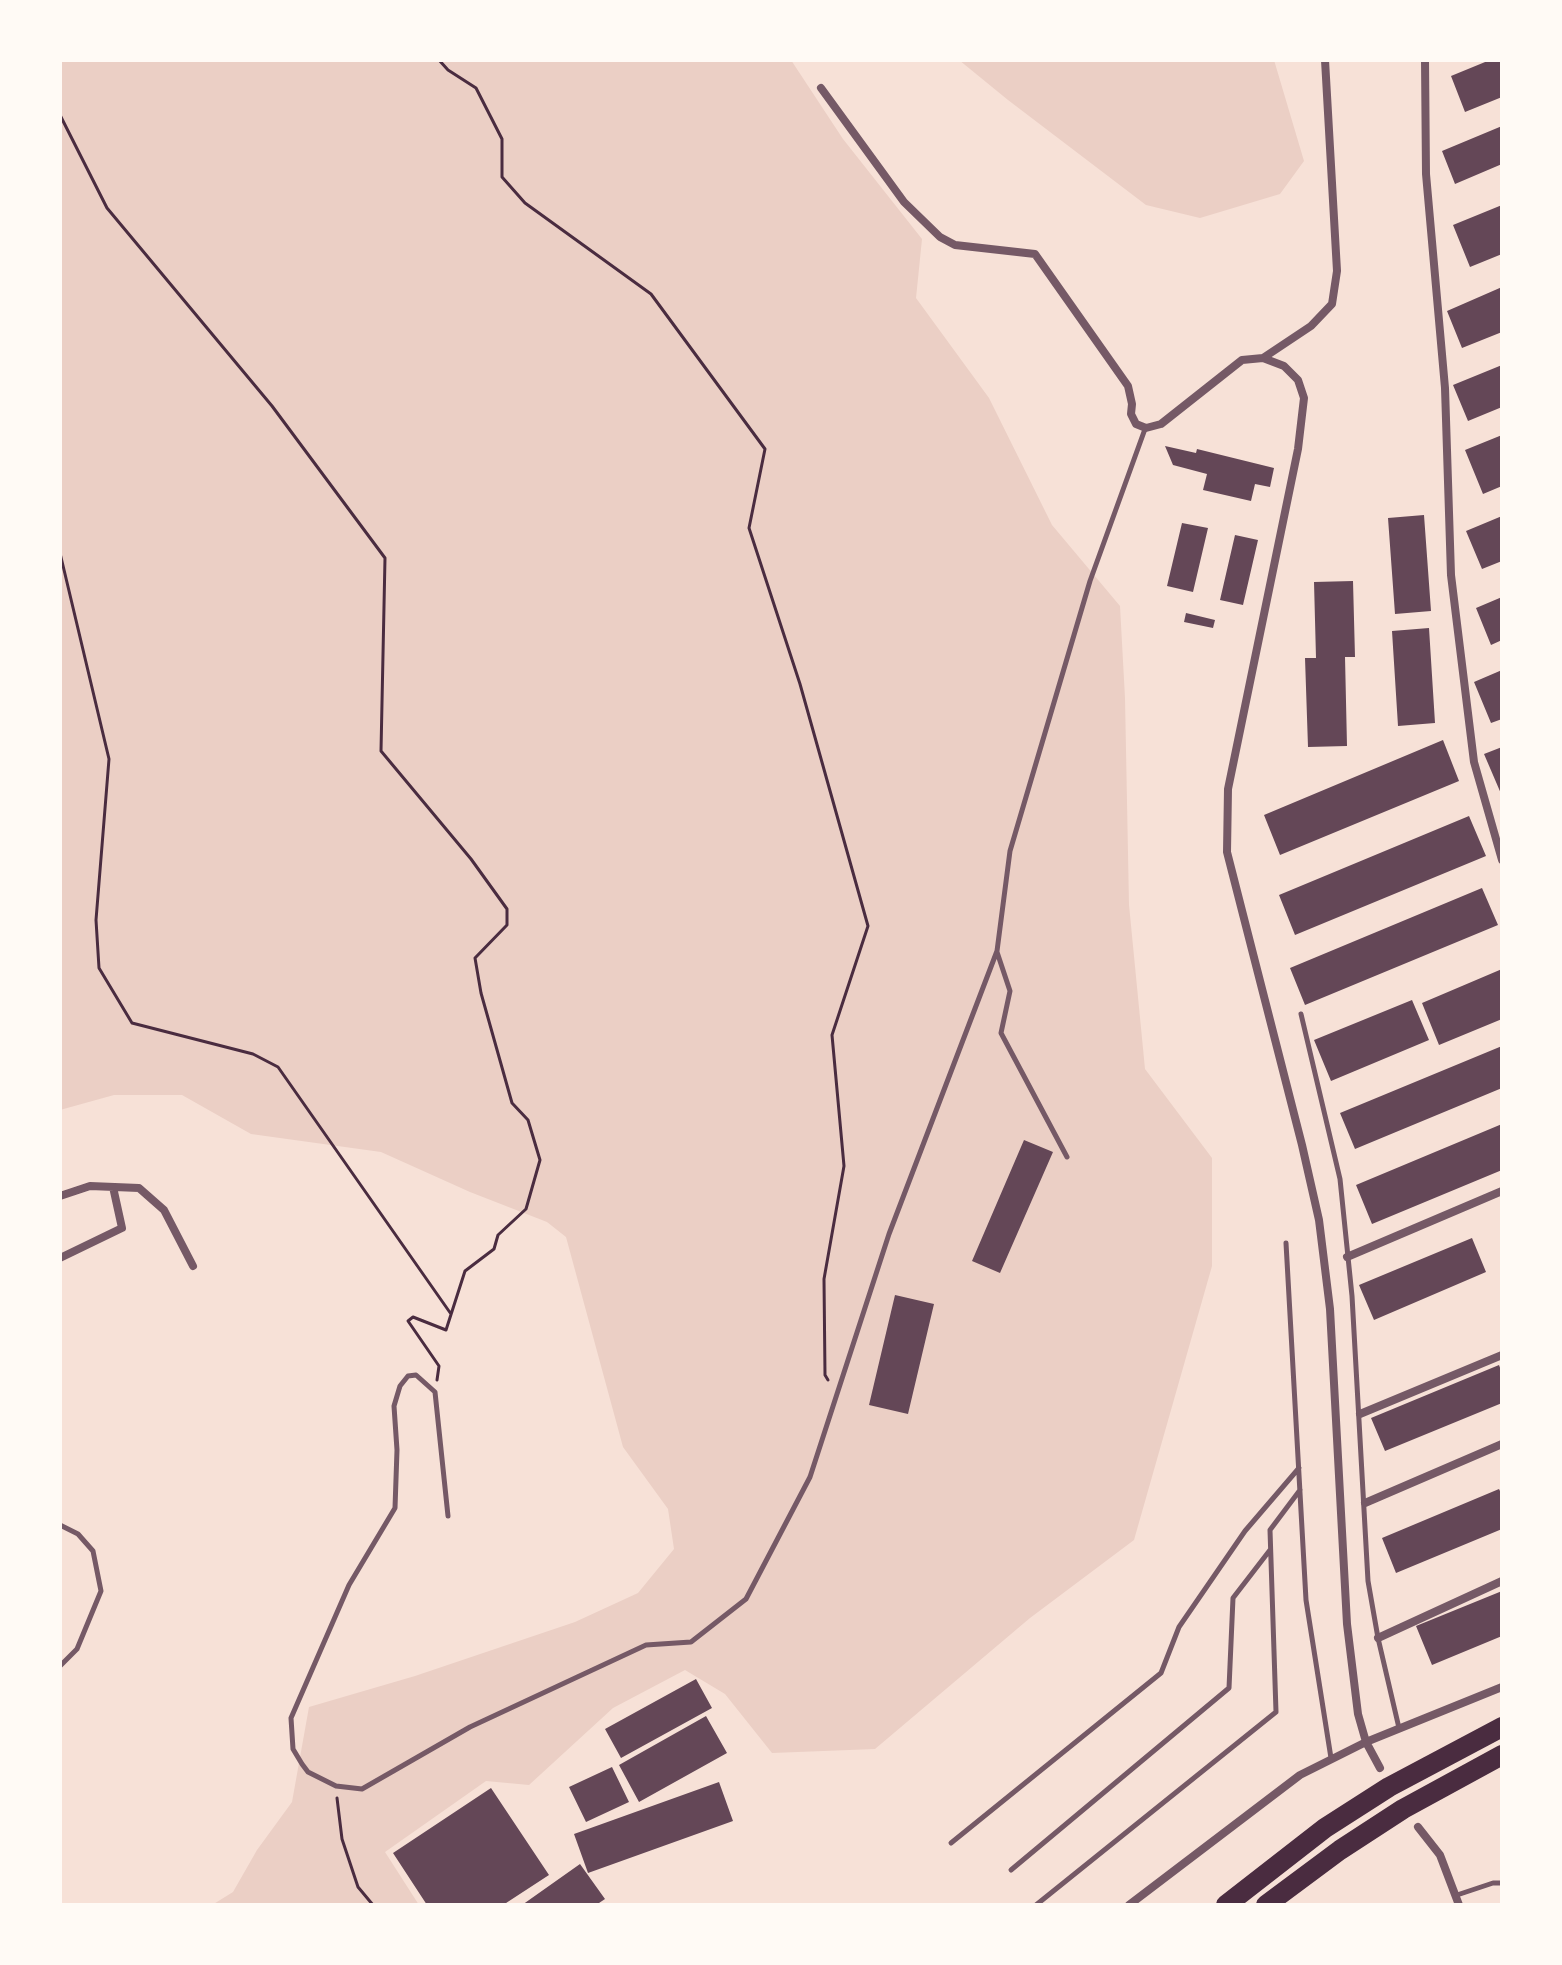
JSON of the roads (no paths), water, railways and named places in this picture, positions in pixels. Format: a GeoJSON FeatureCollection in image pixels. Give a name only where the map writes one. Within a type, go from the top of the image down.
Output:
{"type":"FeatureCollection","features":[{"type":"Feature","properties":{"kind":"highway"},"geometry":{"type":"LineString","coordinates":[[1226,1905],[1325,1828],[1389,1787],[1502,1727]]}},
{"type":"Feature","properties":{"kind":"highway"},"geometry":{"type":"LineString","coordinates":[[1266,1905],[1340,1850],[1403,1809],[1502,1755]]}},
{"type":"Feature","properties":{"kind":"street"},"geometry":{"type":"LineString","coordinates":[[1263,358],[1311,326],[1332,304],[1337,271],[1325,60]]}},
{"type":"Feature","properties":{"kind":"street"},"geometry":{"type":"LineString","coordinates":[[1425,60],[1426,174],[1445,388],[1451,575],[1474,762],[1502,860]]}},
{"type":"Feature","properties":{"kind":"street"},"geometry":{"type":"LineString","coordinates":[[821,88],[904,202],[940,237],[955,245],[1035,254],[1128,386],[1131,414],[1136,424],[1146,428],[1161,424],[1242,360],[1263,358],[1284,366],[1298,380],[1304,398],[1298,449],[1228,789],[1227,852],[1319,1220],[1330,1309],[1347,1624],[1358,1714],[1366,1742],[1380,1768]]}},
{"type":"Feature","properties":{"kind":"street"},"geometry":{"type":"LineString","coordinates":[[60,1196],[90,1186],[139,1188],[164,1210],[193,1266]]}},
{"type":"Feature","properties":{"kind":"street"},"geometry":{"type":"LineString","coordinates":[[60,1258],[122,1228],[113,1187]]}},
{"type":"Feature","properties":{"kind":"street"},"geometry":{"type":"LineString","coordinates":[[1347,1257],[1502,1191]]}},
{"type":"Feature","properties":{"kind":"street"},"geometry":{"type":"LineString","coordinates":[[1360,1414],[1502,1355]]}},
{"type":"Feature","properties":{"kind":"street"},"geometry":{"type":"LineString","coordinates":[[1365,1503],[1502,1444]]}},
{"type":"Feature","properties":{"kind":"street"},"geometry":{"type":"LineString","coordinates":[[1378,1638],[1502,1581]]}},
{"type":"Feature","properties":{"kind":"street"},"geometry":{"type":"LineString","coordinates":[[1129,1905],[1300,1775],[1366,1742],[1502,1687]]}},
{"type":"Feature","properties":{"kind":"street"},"geometry":{"type":"LineString","coordinates":[[1418,1827],[1440,1855],[1458,1900]]}},
{"type":"Feature","properties":{"kind":"lane"},"geometry":{"type":"LineString","coordinates":[[448,1516],[435,1392],[416,1375],[408,1376],[400,1386],[394,1406],[397,1450],[395,1508],[349,1585],[291,1718],[293,1749],[302,1764],[308,1772],[336,1786],[362,1789],[470,1727],[646,1645],[691,1642],[746,1599],[810,1477],[889,1234],[997,951],[1010,851],[1090,581],[1146,428]]}},
{"type":"Feature","properties":{"kind":"lane"},"geometry":{"type":"LineString","coordinates":[[997,951],[1010,991],[1001,1033],[1067,1157]]}},
{"type":"Feature","properties":{"kind":"lane"},"geometry":{"type":"LineString","coordinates":[[1301,1014],[1340,1179],[1360,1414],[1368,1581],[1399,1728]]}},
{"type":"Feature","properties":{"kind":"lane"},"geometry":{"type":"LineString","coordinates":[[1286,1243],[1306,1600],[1331,1758]]}},
{"type":"Feature","properties":{"kind":"lane"},"geometry":{"type":"LineString","coordinates":[[951,1843],[1161,1673],[1179,1627],[1245,1531],[1299,1468]]}},
{"type":"Feature","properties":{"kind":"lane"},"geometry":{"type":"LineString","coordinates":[[1036,1905],[1276,1712],[1270,1530],[1300,1490]]}},
{"type":"Feature","properties":{"kind":"lane"},"geometry":{"type":"LineString","coordinates":[[60,1525],[78,1534],[93,1551],[101,1591],[77,1649],[60,1666]]}},
{"type":"Feature","properties":{"kind":"lane"},"geometry":{"type":"LineString","coordinates":[[1011,1870],[1229,1688],[1233,1598],[1270,1550]]}},
{"type":"Feature","properties":{"kind":"lane"},"geometry":{"type":"LineString","coordinates":[[1458,1900],[1493,1883],[1502,1883]]}}]}
